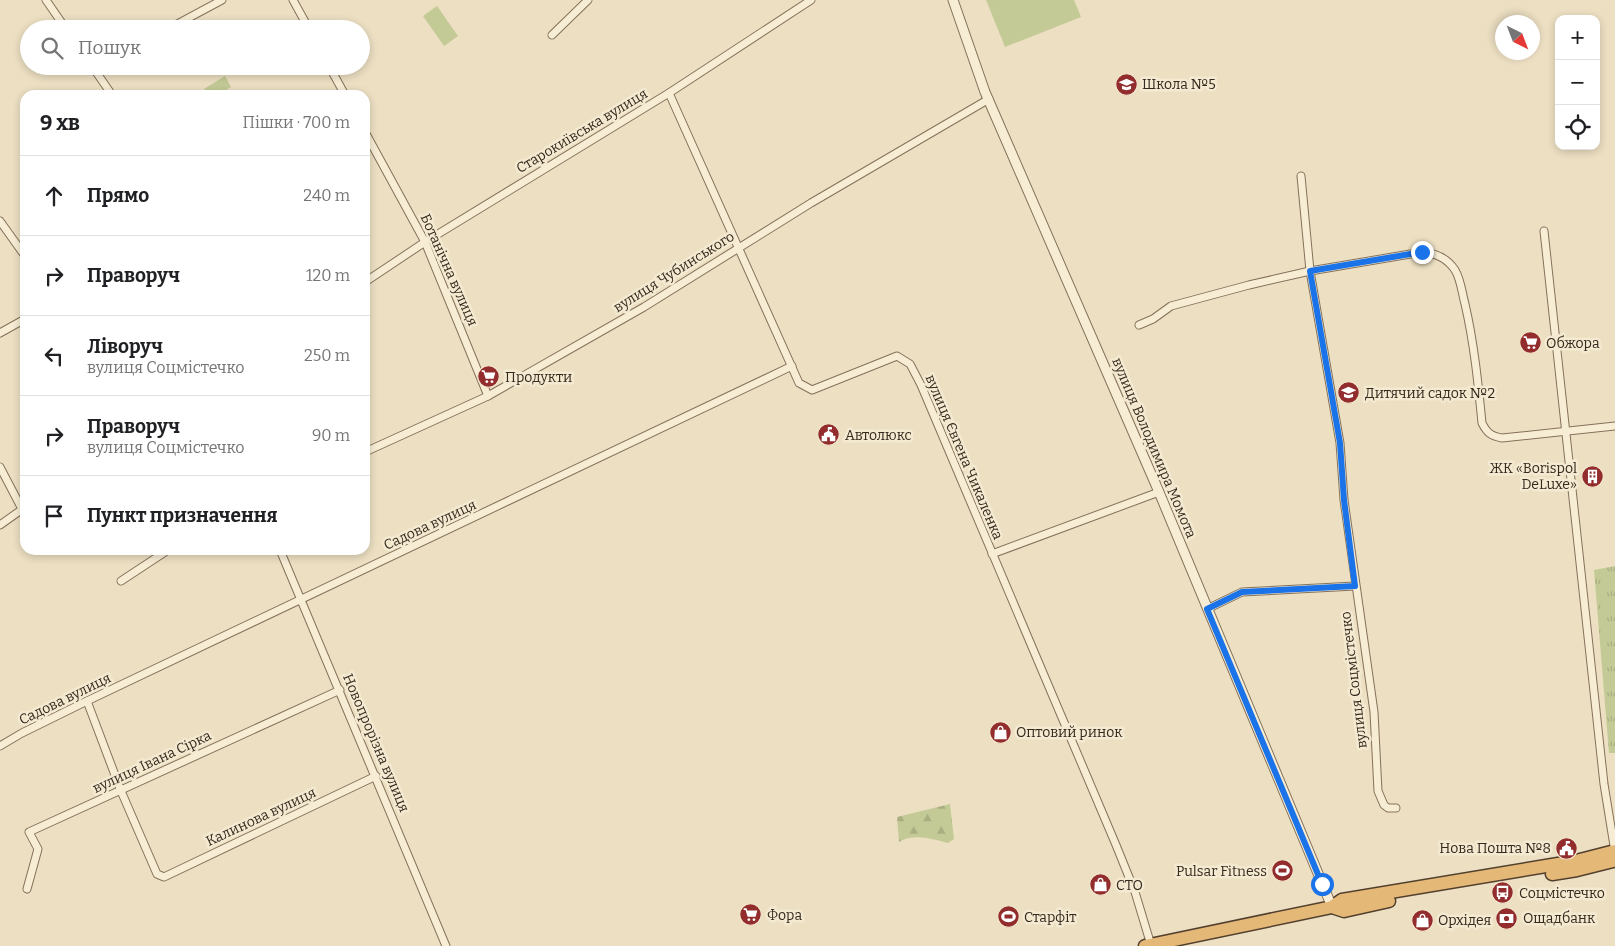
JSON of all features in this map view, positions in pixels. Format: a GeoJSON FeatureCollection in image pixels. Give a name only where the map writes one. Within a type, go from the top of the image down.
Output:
{"type":"FeatureCollection","features":[{"type":"Feature","properties":{"kind":"highway"},"geometry":{"type":"LineString","coordinates":[[1148,946],[1332,907],[1342,900],[1576,861],[1615,852]]}},
{"type":"Feature","properties":{"kind":"highway"},"geometry":{"type":"LineString","coordinates":[[1332,907],[1344,911],[1464,887],[1577,870],[1615,860]]}},
{"type":"Feature","properties":{"kind":"street"},"geometry":{"type":"LineString","coordinates":[[46,0],[60,20]]}},
{"type":"Feature","properties":{"kind":"street"},"geometry":{"type":"LineString","coordinates":[[185,20],[222,0]]}},
{"type":"Feature","properties":{"kind":"street"},"geometry":{"type":"LineString","coordinates":[[293,0],[304,20]]}},
{"type":"Feature","properties":{"kind":"street"},"geometry":{"type":"LineString","coordinates":[[552,35],[588,0]]}},
{"type":"Feature","properties":{"kind":"street","name":"Старокиївська вулиця"},"geometry":{"type":"LineString","coordinates":[[370,279],[425,242],[669,93],[811,0]]}},
{"type":"Feature","properties":{"kind":"street","name":"вулиця Володимира Момота"},"geometry":{"type":"LineString","coordinates":[[953,0],[989,99],[1159,492],[1332,907]]}},
{"type":"Feature","properties":{"kind":"street"},"geometry":{"type":"LineString","coordinates":[[99,75],[109,90]]}},
{"type":"Feature","properties":{"kind":"street"},"geometry":{"type":"LineString","coordinates":[[334,75],[342,90]]}},
{"type":"Feature","properties":{"kind":"street","name":"вулиця Євгена Чикаленка"},"geometry":{"type":"LineString","coordinates":[[669,93],[799,383],[812,390],[897,356],[910,364],[1116,845],[1140,911],[1148,946]]}},
{"type":"Feature","properties":{"kind":"street","name":"вулиця Чубинського"},"geometry":{"type":"LineString","coordinates":[[370,450],[488,396],[644,307],[738,248],[989,99]]}},
{"type":"Feature","properties":{"kind":"street","name":"Ботанічна вулиця"},"geometry":{"type":"LineString","coordinates":[[370,141],[425,242],[488,396]]}},
{"type":"Feature","properties":{"kind":"street","name":"вулиця Соцмістечко"},"geometry":{"type":"LineString","coordinates":[[1301,176],[1310,271],[1340,443],[1344,500],[1374,712],[1378,791],[1384,805],[1388,808],[1396,808]]}},
{"type":"Feature","properties":{"kind":"street"},"geometry":{"type":"LineString","coordinates":[[0,221],[20,249]]}},
{"type":"Feature","properties":{"kind":"street"},"geometry":{"type":"LineString","coordinates":[[1544,231],[1604,784],[1615,852]]}},
{"type":"Feature","properties":{"kind":"street"},"geometry":{"type":"LineString","coordinates":[[1139,325],[1153,320],[1171,306],[1310,271],[1422,252],[1434,253],[1455,270],[1474,344],[1482,423],[1492,436],[1502,438],[1615,426]]}},
{"type":"Feature","properties":{"kind":"street"},"geometry":{"type":"LineString","coordinates":[[0,333],[20,322]]}},
{"type":"Feature","properties":{"kind":"street","name":"Садова вулиця"},"geometry":{"type":"LineString","coordinates":[[0,746],[22,733],[792,366]]}},
{"type":"Feature","properties":{"kind":"street"},"geometry":{"type":"LineString","coordinates":[[0,466],[20,501]]}},
{"type":"Feature","properties":{"kind":"street"},"geometry":{"type":"LineString","coordinates":[[992,554],[1159,492]]}},
{"type":"Feature","properties":{"kind":"street"},"geometry":{"type":"LineString","coordinates":[[0,525],[20,511]]}},
{"type":"Feature","properties":{"kind":"street"},"geometry":{"type":"LineString","coordinates":[[121,581],[160,555]]}},
{"type":"Feature","properties":{"kind":"street","name":"Новопрорізна вулиця"},"geometry":{"type":"LineString","coordinates":[[282,555],[446,946]]}},
{"type":"Feature","properties":{"kind":"street"},"geometry":{"type":"LineString","coordinates":[[1207,609],[1242,592],[1355,586]]}},
{"type":"Feature","properties":{"kind":"street","name":"вулиця Івана Сірка"},"geometry":{"type":"LineString","coordinates":[[27,889],[38,849],[29,832],[340,690]]}},
{"type":"Feature","properties":{"kind":"street"},"geometry":{"type":"LineString","coordinates":[[87,702],[121,791]]}},
{"type":"Feature","properties":{"kind":"street","name":"Калинова вулиця"},"geometry":{"type":"LineString","coordinates":[[121,791],[157,874],[164,877],[376,776]]}},
{"type":"Feature","properties":{"kind":"green space"},"geometry":{"type":"Polygon","coordinates":[[[986,0],[1074,0],[1081,17],[1005,47],[986,0]]]}},
{"type":"Feature","properties":{"kind":"green space"},"geometry":{"type":"Polygon","coordinates":[[[437,6],[458,36],[444,46],[423,16],[437,6]]]}},
{"type":"Feature","properties":{"kind":"green space"},"geometry":{"type":"Polygon","coordinates":[[[225,76],[231,87],[226,90],[204,89],[225,76]]]}},
{"type":"Feature","properties":{"kind":"green space"},"geometry":{"type":"Polygon","coordinates":[[[1615,566],[1615,753],[1609,753],[1594,570],[1615,566]]]}},
{"type":"Feature","properties":{"kind":"green space"},"geometry":{"type":"Polygon","coordinates":[[[950,804],[954,839],[948,843],[917,837],[899,842],[897,817],[950,804]]]}},
{"type":"Feature","properties":{"kind":"place","name":"Школа №5"},"geometry":{"type":"Point","coordinates":[1126,84]}},
{"type":"Feature","properties":{"kind":"place","name":"Обжора"},"geometry":{"type":"Point","coordinates":[1530,343]}},
{"type":"Feature","properties":{"kind":"place","name":"Продукти"},"geometry":{"type":"Point","coordinates":[489,377]}},
{"type":"Feature","properties":{"kind":"place","name":"Дитячий садок №2"},"geometry":{"type":"Point","coordinates":[1349,393]}},
{"type":"Feature","properties":{"kind":"place","name":"Автолюкс"},"geometry":{"type":"Point","coordinates":[829,435]}},
{"type":"Feature","properties":{"kind":"place","name":"ЖК «Borispol DeLuxe»"},"geometry":{"type":"Point","coordinates":[1593,476]}},
{"type":"Feature","properties":{"kind":"place","name":"Оптовий ринок"},"geometry":{"type":"Point","coordinates":[1000,732]}},
{"type":"Feature","properties":{"kind":"place","name":"Нова Пошта №8"},"geometry":{"type":"Point","coordinates":[1567,848]}},
{"type":"Feature","properties":{"kind":"place","name":"Pulsar Fitness"},"geometry":{"type":"Point","coordinates":[1283,871]}},
{"type":"Feature","properties":{"kind":"place","name":"СТО"},"geometry":{"type":"Point","coordinates":[1100,885]}},
{"type":"Feature","properties":{"kind":"place","name":"Соцмістечко"},"geometry":{"type":"Point","coordinates":[1503,893]}},
{"type":"Feature","properties":{"kind":"place","name":"Фора"},"geometry":{"type":"Point","coordinates":[751,915]}},
{"type":"Feature","properties":{"kind":"place","name":"Старфіт"},"geometry":{"type":"Point","coordinates":[1008,917]}},
{"type":"Feature","properties":{"kind":"place","name":"Ощадбанк"},"geometry":{"type":"Point","coordinates":[1507,918]}},
{"type":"Feature","properties":{"kind":"place","name":"Орхідея"},"geometry":{"type":"Point","coordinates":[1422,920]}},
{"type":"Feature","properties":{"kind":"route"},"geometry":{"type":"LineString","coordinates":[[1322,884],[1207,609],[1242,592],[1355,586],[1344,500],[1340,443],[1310,271],[1422,252]]}}]}
